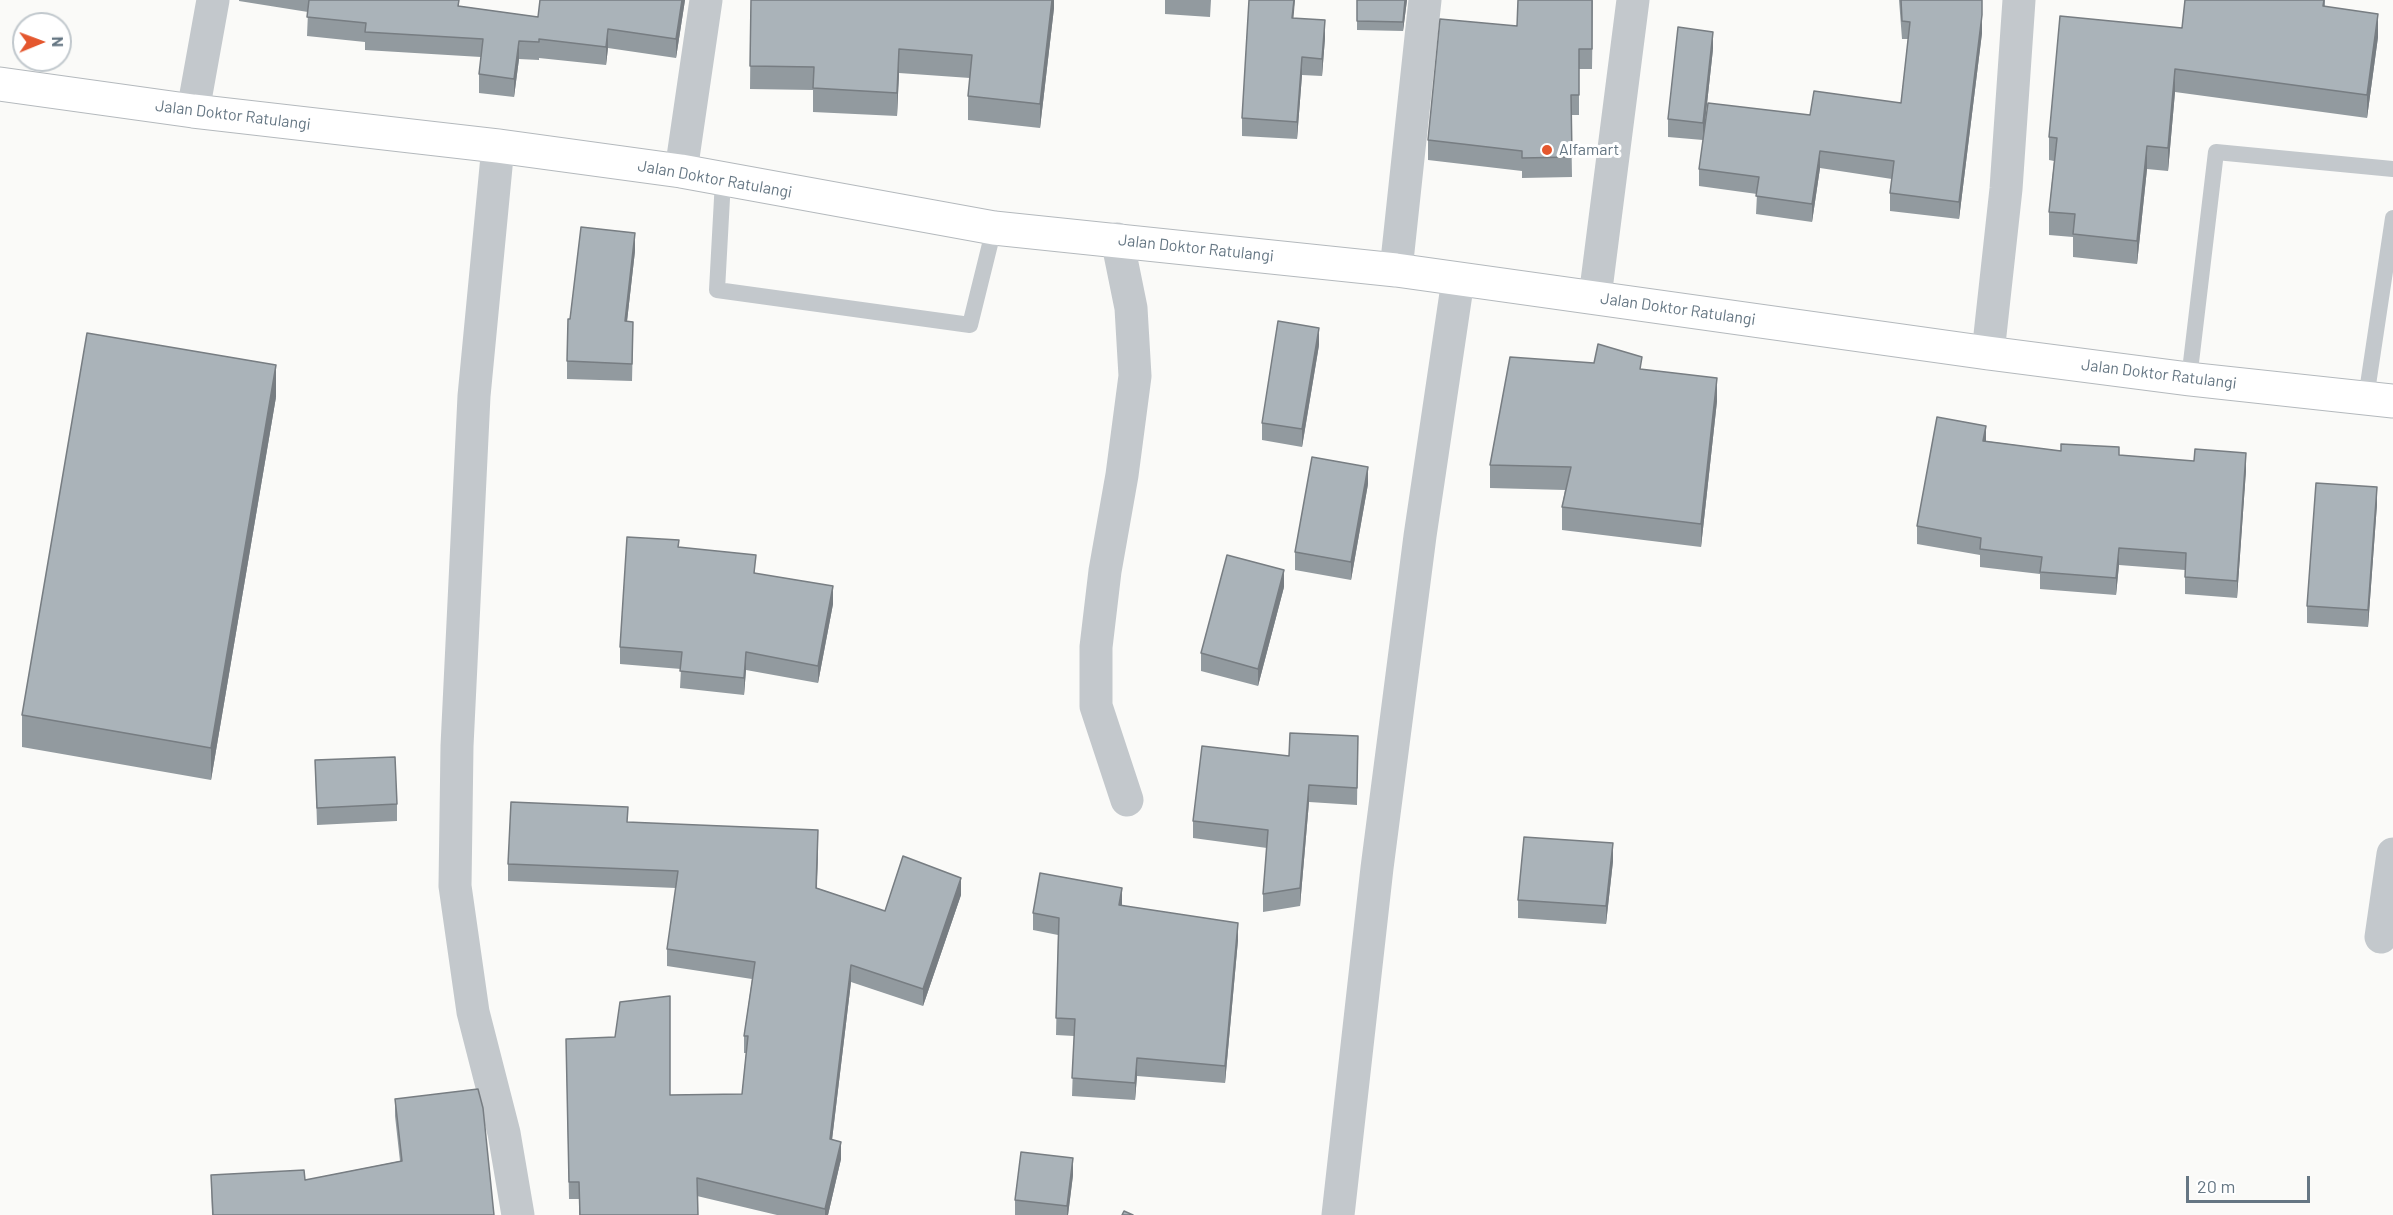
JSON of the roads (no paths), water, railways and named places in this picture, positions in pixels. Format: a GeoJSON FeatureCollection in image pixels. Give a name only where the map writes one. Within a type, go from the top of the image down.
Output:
{"type":"FeatureCollection","features":[{"type":"Feature","properties":{"kind":"highway","name":"Jalan Doktor Ratulangi"},"geometry":{"type":"LineString","coordinates":[[0,84],[193,111],[498,146],[681,171],[994,228],[1117,239],[1396,270],[1988,353],[2189,379],[2380,399]]}},
{"type":"Feature","properties":{"kind":"street"},"geometry":{"type":"LineString","coordinates":[[193,111],[213,0]]}},
{"type":"Feature","properties":{"kind":"street"},"geometry":{"type":"LineString","coordinates":[[681,171],[706,0]]}},
{"type":"Feature","properties":{"kind":"street"},"geometry":{"type":"LineString","coordinates":[[1396,270],[1425,0]]}},
{"type":"Feature","properties":{"kind":"street"},"geometry":{"type":"LineString","coordinates":[[1595,297],[1634,0]]}},
{"type":"Feature","properties":{"kind":"street"},"geometry":{"type":"LineString","coordinates":[[1988,353],[2006,189],[2019,0]]}},
{"type":"Feature","properties":{"kind":"street"},"geometry":{"type":"LineString","coordinates":[[498,146],[474,396],[457,746],[455,886],[473,1012],[504,1133],[518,1215]]}},
{"type":"Feature","properties":{"kind":"street"},"geometry":{"type":"LineString","coordinates":[[1117,239],[1131,308],[1136,376],[1105,571],[1096,647],[1096,706],[1127,800]]}},
{"type":"Feature","properties":{"kind":"street"},"geometry":{"type":"LineString","coordinates":[[1338,1215],[1382,833],[1420,536],[1458,280]]}},
{"type":"Feature","properties":{"kind":"street"},"geometry":{"type":"LineString","coordinates":[[2381,937],[2393,854]]}},
{"type":"Feature","properties":{"kind":"lane"},"geometry":{"type":"LineString","coordinates":[[2189,379],[2216,152],[2393,169]]}},
{"type":"Feature","properties":{"kind":"lane"},"geometry":{"type":"LineString","coordinates":[[723,180],[717,290],[970,325],[994,228]]}},
{"type":"Feature","properties":{"kind":"lane"},"geometry":{"type":"LineString","coordinates":[[2380,399],[2393,218]]}},
{"type":"Feature","properties":{"kind":"place","name":"Alfamart"},"geometry":{"type":"Point","coordinates":[1547,150]}}]}
